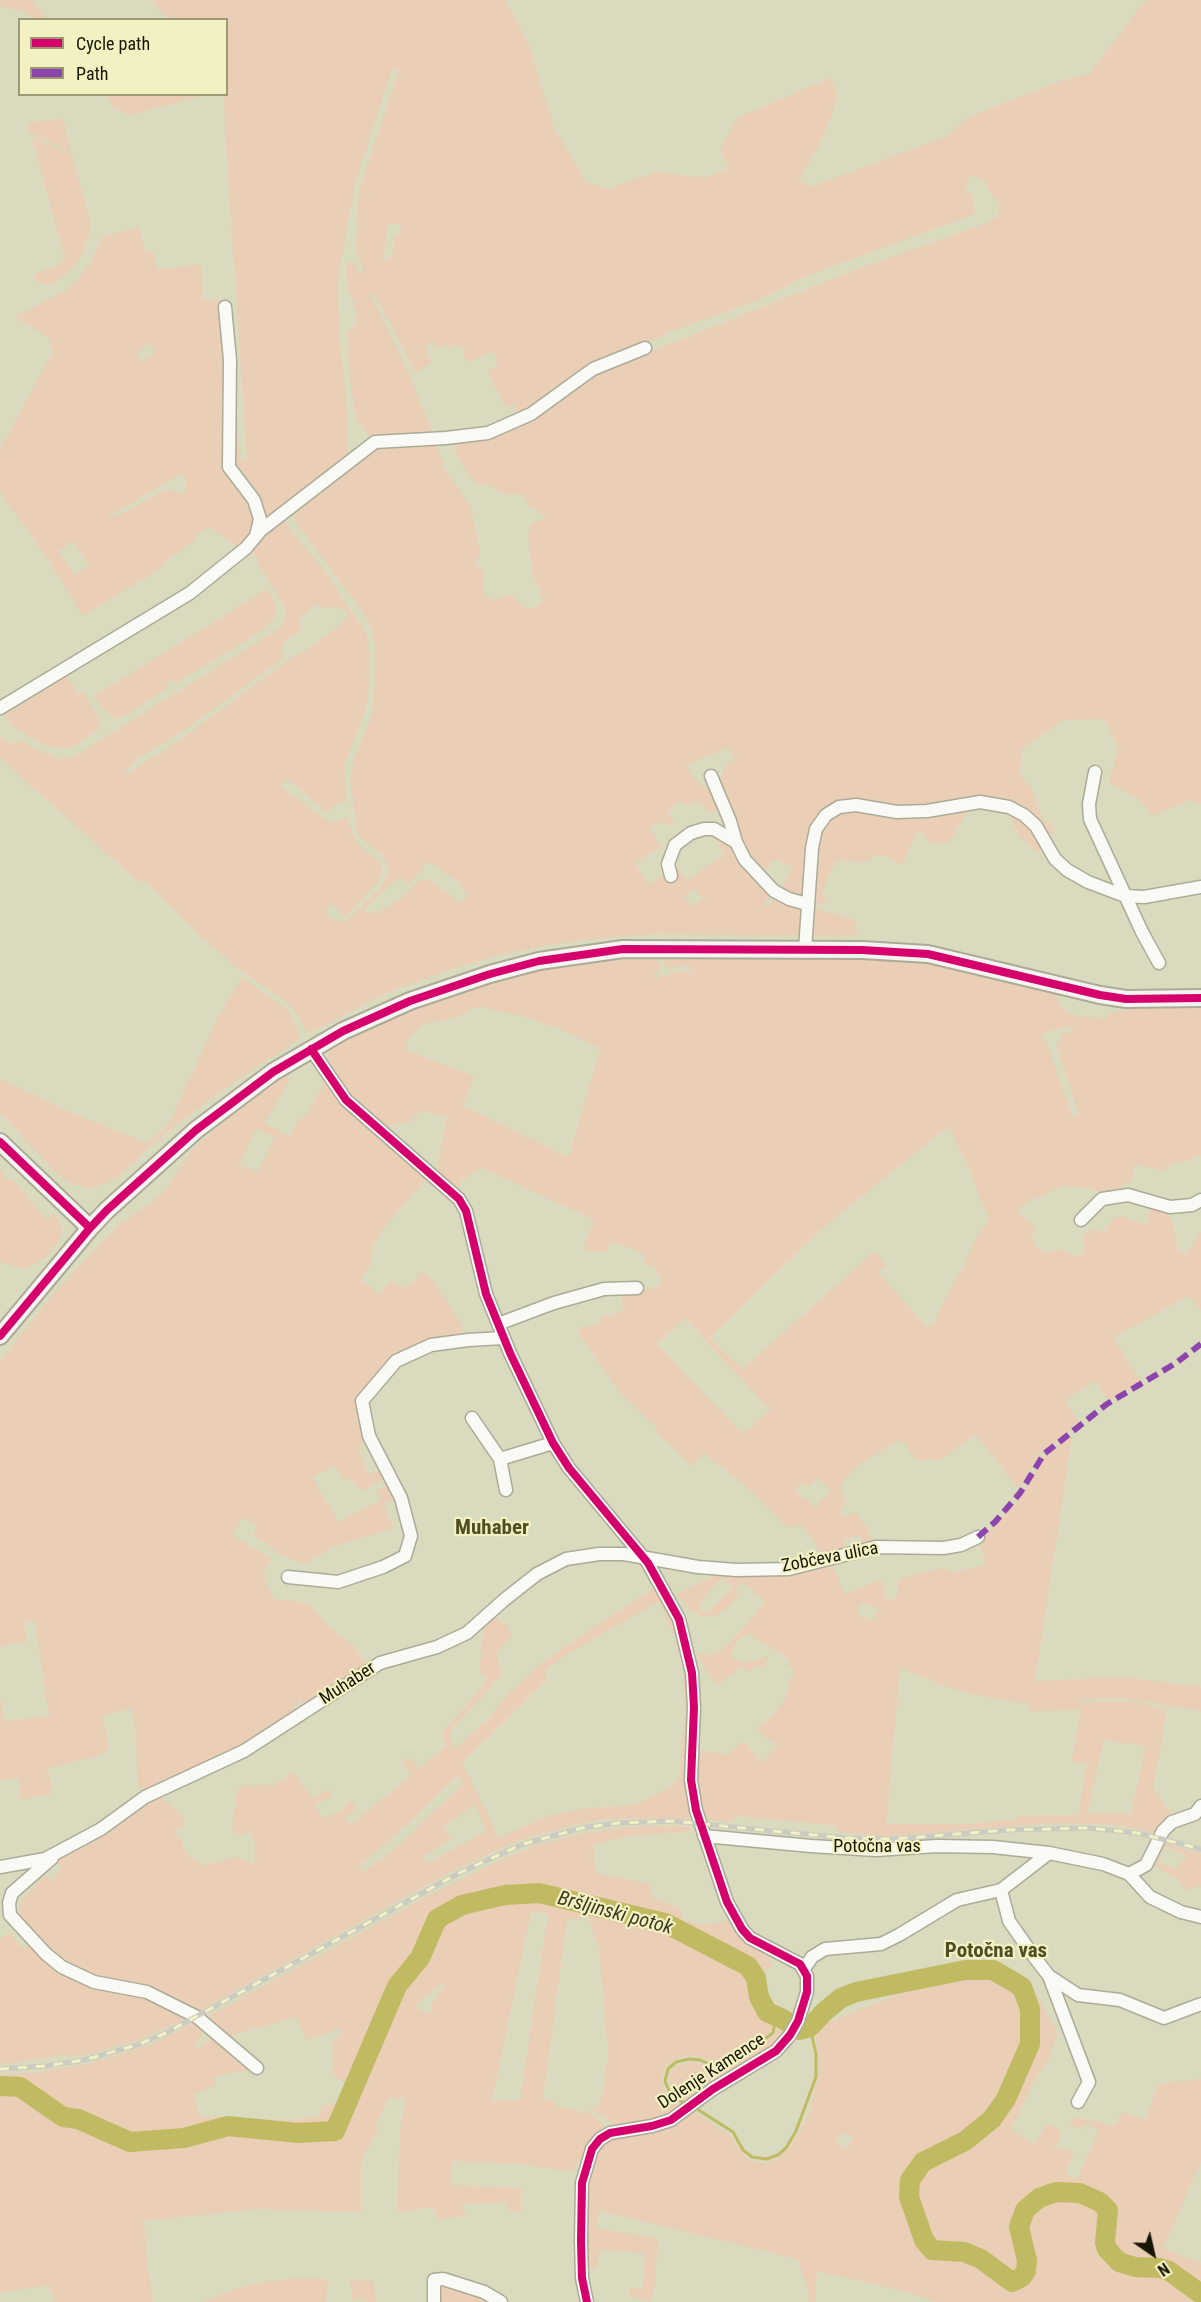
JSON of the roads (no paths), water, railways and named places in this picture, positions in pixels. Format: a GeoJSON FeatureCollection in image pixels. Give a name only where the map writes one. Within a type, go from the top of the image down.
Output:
{"type":"FeatureCollection","features":[{"type":"Feature","properties":{"kind":"street"},"geometry":{"type":"LineString","coordinates":[[225,307],[230,360],[230,467],[254,501],[260,519],[256,536]]}},
{"type":"Feature","properties":{"kind":"street"},"geometry":{"type":"LineString","coordinates":[[0,708],[190,593],[223,568],[256,536],[375,442],[488,434],[531,414],[593,369],[645,348]]}},
{"type":"Feature","properties":{"kind":"street"},"geometry":{"type":"LineString","coordinates":[[1095,772],[1089,804],[1090,819],[1159,963]]}},
{"type":"Feature","properties":{"kind":"street"},"geometry":{"type":"LineString","coordinates":[[711,776],[745,860],[774,891],[789,899],[807,904]]}},
{"type":"Feature","properties":{"kind":"street"},"geometry":{"type":"LineString","coordinates":[[805,950],[807,904],[816,829],[826,815],[839,807],[856,805],[897,812],[927,811],[980,802],[1009,807],[1024,815],[1036,826],[1055,859],[1066,870],[1088,882],[1125,896],[1144,897],[1201,887]]}},
{"type":"Feature","properties":{"kind":"street"},"geometry":{"type":"LineString","coordinates":[[671,876],[668,864],[675,844],[691,833],[714,829],[736,842]]}},
{"type":"Feature","properties":{"kind":"street"},"geometry":{"type":"LineString","coordinates":[[0,1336],[90,1228],[196,1130],[273,1072],[343,1031],[410,1001],[490,974],[539,961],[623,949],[862,950],[928,954],[1100,995],[1126,999],[1201,998]]}},
{"type":"Feature","properties":{"kind":"street"},"geometry":{"type":"LineString","coordinates":[[311,1049],[346,1100],[459,1199],[469,1221],[486,1294],[503,1338],[553,1443],[582,1484],[645,1559],[679,1619],[692,1673],[694,1707],[691,1780],[696,1810],[727,1902],[742,1929],[761,1945],[788,1957],[804,1969],[812,1957],[825,1949],[881,1944],[957,1900],[1001,1890],[1049,1854]]}},
{"type":"Feature","properties":{"kind":"street"},"geometry":{"type":"LineString","coordinates":[[0,1142],[90,1228]]}},
{"type":"Feature","properties":{"kind":"street"},"geometry":{"type":"LineString","coordinates":[[1081,1220],[1102,1199],[1128,1196],[1170,1207],[1192,1205],[1201,1200]]}},
{"type":"Feature","properties":{"kind":"street"},"geometry":{"type":"LineString","coordinates":[[498,1324],[594,1292],[636,1287]]}},
{"type":"Feature","properties":{"kind":"street"},"geometry":{"type":"LineString","coordinates":[[288,1577],[338,1582],[383,1567],[405,1556],[411,1536],[409,1526],[401,1498],[369,1436],[362,1401],[396,1361],[431,1345],[503,1338]]}},
{"type":"Feature","properties":{"kind":"street"},"geometry":{"type":"LineString","coordinates":[[472,1418],[500,1459],[506,1490]]}},
{"type":"Feature","properties":{"kind":"street"},"geometry":{"type":"LineString","coordinates":[[500,1459],[553,1443]]}},
{"type":"Feature","properties":{"kind":"street","name":"Zobčeva ulica"},"geometry":{"type":"LineString","coordinates":[[645,1559],[736,1570],[789,1569],[876,1547],[943,1548],[961,1545],[978,1537]]}},
{"type":"Feature","properties":{"kind":"street","name":"Muhaber"},"geometry":{"type":"LineString","coordinates":[[0,1867],[45,1859],[101,1829],[145,1797],[244,1751],[380,1663],[437,1647],[467,1633],[537,1574],[566,1559],[599,1554],[624,1554],[645,1559]]}},
{"type":"Feature","properties":{"kind":"street"},"geometry":{"type":"LineString","coordinates":[[1129,1874],[1146,1865],[1159,1838],[1172,1822],[1195,1814],[1201,1806]]}},
{"type":"Feature","properties":{"kind":"street","name":"Potočna vas"},"geometry":{"type":"LineString","coordinates":[[704,1836],[876,1850],[937,1846],[982,1847],[1049,1854],[1103,1863],[1129,1874],[1150,1897],[1201,1917]]}},
{"type":"Feature","properties":{"kind":"street","name":"Muhaber"},"geometry":{"type":"LineString","coordinates":[[60,1851],[12,1893],[9,1903],[10,1915],[46,1954],[62,1967],[94,1982],[147,1992],[197,2018],[257,2068]]}},
{"type":"Feature","properties":{"kind":"street"},"geometry":{"type":"LineString","coordinates":[[1001,1890],[1009,1921],[1049,1976],[1089,2082],[1078,2102]]}},
{"type":"Feature","properties":{"kind":"street","name":"Dolenje Kamence"},"geometry":{"type":"LineString","coordinates":[[586,2302],[580,2241],[582,2182],[592,2149],[600,2139],[610,2133],[652,2126],[671,2120],[713,2089],[776,2051],[790,2035],[798,2021],[807,1992],[808,1983],[804,1969]]}},
{"type":"Feature","properties":{"kind":"street"},"geometry":{"type":"LineString","coordinates":[[1049,1976],[1078,1995],[1120,2000],[1164,2018],[1201,2004]]}},
{"type":"Feature","properties":{"kind":"street"},"geometry":{"type":"LineString","coordinates":[[434,2302],[434,2280],[444,2279],[484,2292],[501,2302]]}},
{"type":"Feature","properties":{"kind":"waterway","name":"Bršljinski potok"},"geometry":{"type":"LineString","coordinates":[[0,2086],[20,2087],[63,2117],[78,2119],[130,2142],[184,2138],[228,2126],[298,2133],[335,2131],[397,1986],[420,1958],[437,1919],[462,1905],[505,1895],[539,1893],[665,1923],[748,1966],[756,1978],[759,1997],[767,2012],[799,2030],[810,2027],[841,1998],[856,1992],[965,1970],[993,1970],[1022,1987],[1030,2009],[1030,2044],[1006,2099],[992,2119],[965,2141],[923,2162],[910,2180],[909,2197],[924,2240],[932,2250],[964,2252],[981,2259],[1012,2282],[1022,2277],[1026,2271],[1027,2260],[1019,2227],[1025,2210],[1039,2198],[1056,2192],[1080,2193],[1100,2202],[1108,2210],[1105,2243],[1107,2249],[1119,2262],[1135,2267],[1160,2268],[1169,2271],[1201,2294]]}},
{"type":"Feature","properties":{"kind":"waterway"},"geometry":{"type":"LineString","coordinates":[[687,2104],[669,2091],[665,2081],[668,2069],[676,2062],[689,2059],[709,2064],[721,2062],[752,2048],[773,2033],[776,2017]]}},
{"type":"Feature","properties":{"kind":"waterway"},"geometry":{"type":"LineString","coordinates":[[694,2107],[733,2132],[743,2150],[752,2157],[766,2159],[778,2155],[786,2148],[796,2131],[816,2077],[816,2054],[810,2027]]}},
{"type":"Feature","properties":{"kind":"railway"},"geometry":{"type":"LineString","coordinates":[[0,2069],[45,2066],[84,2060],[137,2045],[166,2033],[461,1872],[523,1844],[582,1828],[618,1823],[672,1821],[845,1838],[893,1839],[1008,1830],[1088,1828],[1138,1833],[1201,1849]]}},
{"type":"Feature","properties":{"kind":"district","name":"Muhaber"},"geometry":{"type":"Point","coordinates":[492,1529]}},
{"type":"Feature","properties":{"kind":"district","name":"Potočna vas"},"geometry":{"type":"Point","coordinates":[996,1952]}}]}
